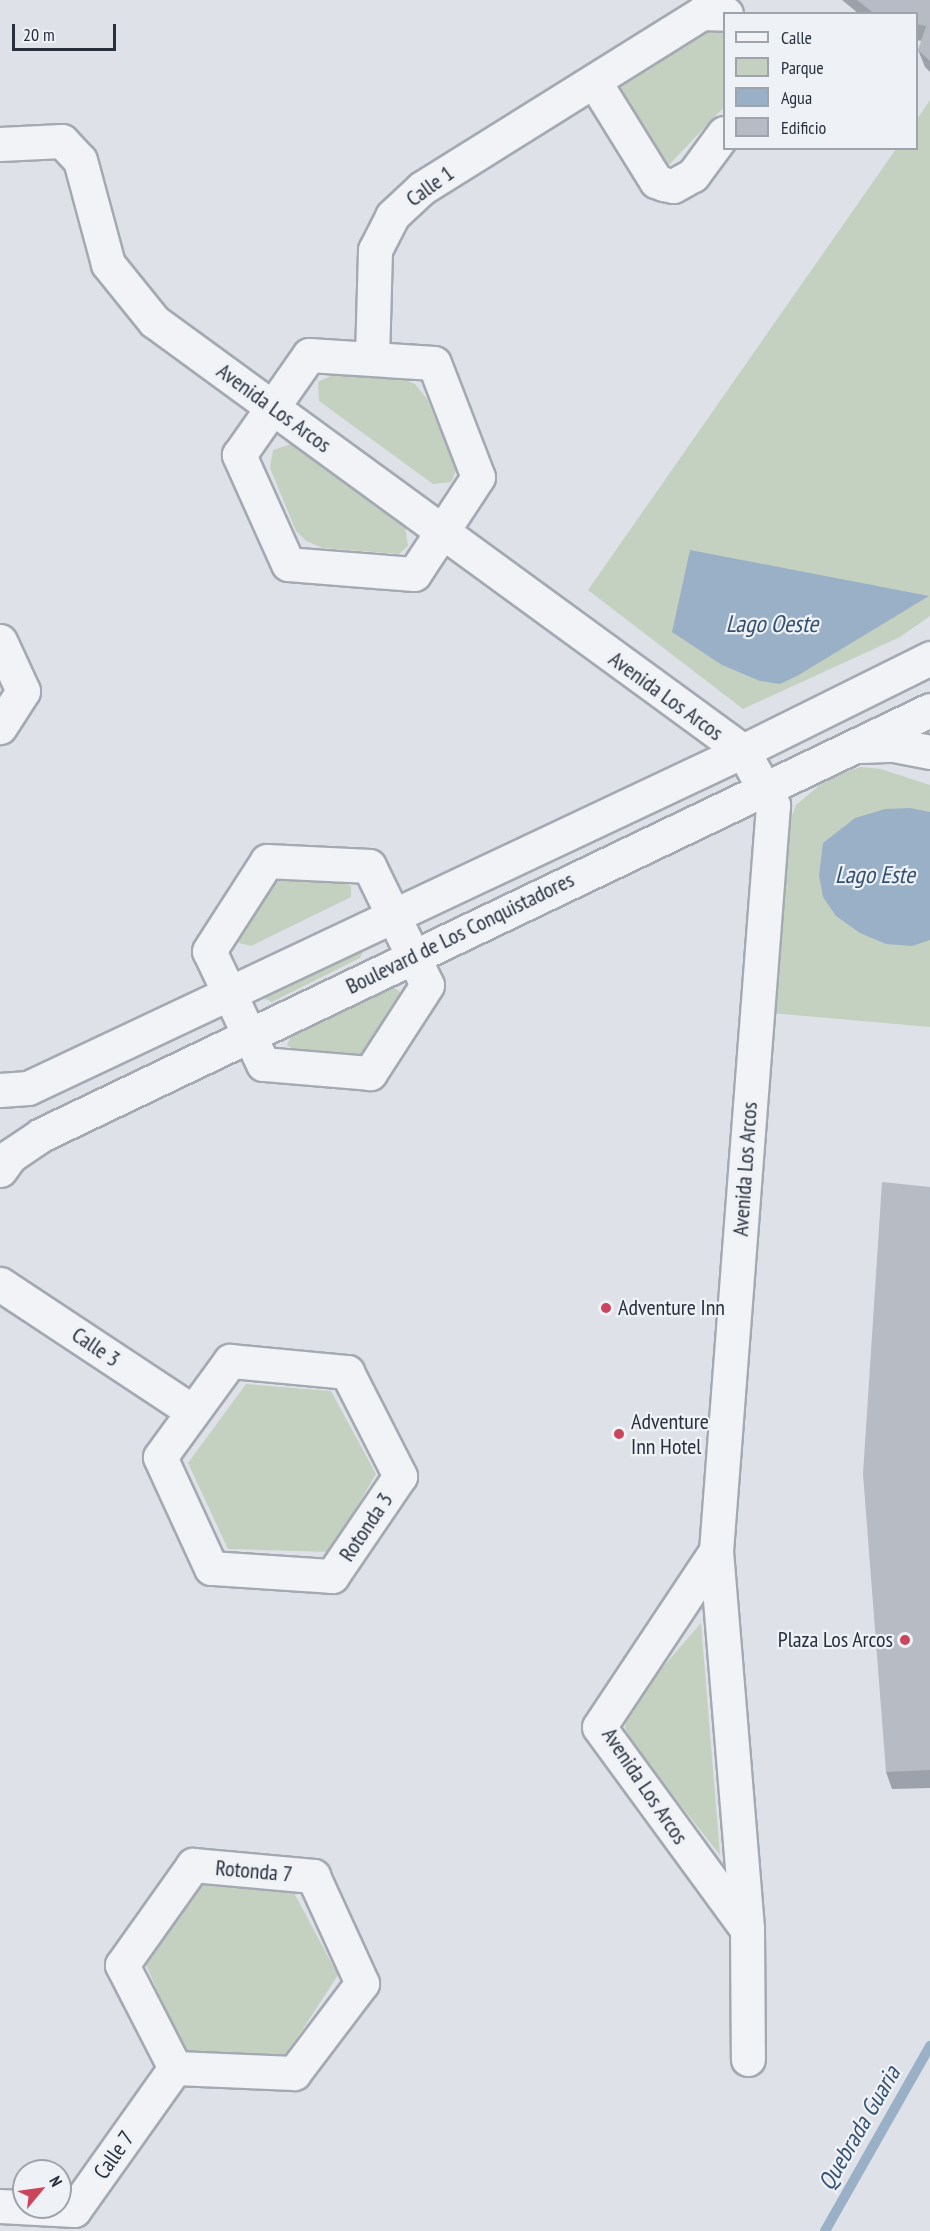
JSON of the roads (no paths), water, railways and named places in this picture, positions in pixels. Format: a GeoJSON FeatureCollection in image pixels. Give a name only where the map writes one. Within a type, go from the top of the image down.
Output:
{"type":"FeatureCollection","features":[{"type":"Feature","properties":{"kind":"street","name":"Calle 1"},"geometry":{"type":"LineString","coordinates":[[372,358],[375,250],[392,216],[422,188],[702,13],[723,14]]}},
{"type":"Feature","properties":{"kind":"street"},"geometry":{"type":"LineString","coordinates":[[594,81],[656,181],[673,186],[693,175],[723,134]]}},
{"type":"Feature","properties":{"kind":"street","name":"Avenida Los Arcos"},"geometry":{"type":"LineString","coordinates":[[0,144],[62,141],[80,160],[108,264],[154,321],[743,751],[773,805],[716,1551],[747,1929],[748,2059]]}},
{"type":"Feature","properties":{"kind":"street"},"geometry":{"type":"LineString","coordinates":[[309,355],[372,358],[434,363],[478,477],[414,574],[288,564],[239,455],[309,355]]}},
{"type":"Feature","properties":{"kind":"street"},"geometry":{"type":"LineString","coordinates":[[0,640],[23,691],[0,727]]}},
{"type":"Feature","properties":{"kind":"street","name":"Boulevard de Los Conquistadores"},"geometry":{"type":"LineString","coordinates":[[0,1090],[28,1088],[743,751],[930,658]]}},
{"type":"Feature","properties":{"kind":"street","name":"Boulevard de Los Conquistadores"},"geometry":{"type":"LineString","coordinates":[[0,1170],[10,1156],[41,1135],[764,786],[930,710]]}},
{"type":"Feature","properties":{"kind":"street"},"geometry":{"type":"LineString","coordinates":[[852,746],[894,745],[930,752]]}},
{"type":"Feature","properties":{"kind":"street"},"geometry":{"type":"LineString","coordinates":[[267,861],[369,866],[413,956],[427,985],[370,1073],[263,1064],[209,951],[267,861]]}},
{"type":"Feature","properties":{"kind":"street","name":"Calle 3"},"geometry":{"type":"LineString","coordinates":[[0,1284],[192,1411]]}},
{"type":"Feature","properties":{"kind":"street","name":"Rotonda 3"},"geometry":{"type":"LineString","coordinates":[[230,1361],[347,1372],[400,1476],[332,1576],[212,1568],[160,1457],[192,1411],[230,1361]]}},
{"type":"Feature","properties":{"kind":"street","name":"Avenida Los Arcos"},"geometry":{"type":"LineString","coordinates":[[716,1551],[599,1727],[747,1929]]}},
{"type":"Feature","properties":{"kind":"street","name":"Rotonda 7"},"geometry":{"type":"LineString","coordinates":[[193,1865],[313,1876],[362,1983],[294,2073],[175,2068],[122,1965],[193,1865]]}},
{"type":"Feature","properties":{"kind":"street","name":"Calle 7"},"geometry":{"type":"LineString","coordinates":[[0,2206],[79,2221],[175,2068]]}},
{"type":"Feature","properties":{"kind":"water","name":"Lago Oeste"},"geometry":{"type":"Polygon","coordinates":[[[690,550],[929,596],[797,676],[780,684],[760,681],[722,665],[672,632],[690,550]]]}},
{"type":"Feature","properties":{"kind":"water","name":"Lago Este"},"geometry":{"type":"Polygon","coordinates":[[[910,808],[930,812],[930,940],[912,946],[886,944],[860,933],[836,916],[823,897],[819,875],[823,843],[855,818],[885,809],[910,808]]]}},
{"type":"Feature","properties":{"kind":"waterway","name":"Quebrada Guaria"},"geometry":{"type":"LineString","coordinates":[[825,2231],[930,2046]]}},
{"type":"Feature","properties":{"kind":"place","name":"Adventure Inn"},"geometry":{"type":"Point","coordinates":[606,1308]}},
{"type":"Feature","properties":{"kind":"place","name":"Adventure Inn Hotel"},"geometry":{"type":"Point","coordinates":[619,1434]}},
{"type":"Feature","properties":{"kind":"place","name":"Plaza Los Arcos"},"geometry":{"type":"Point","coordinates":[905,1640]}}]}
